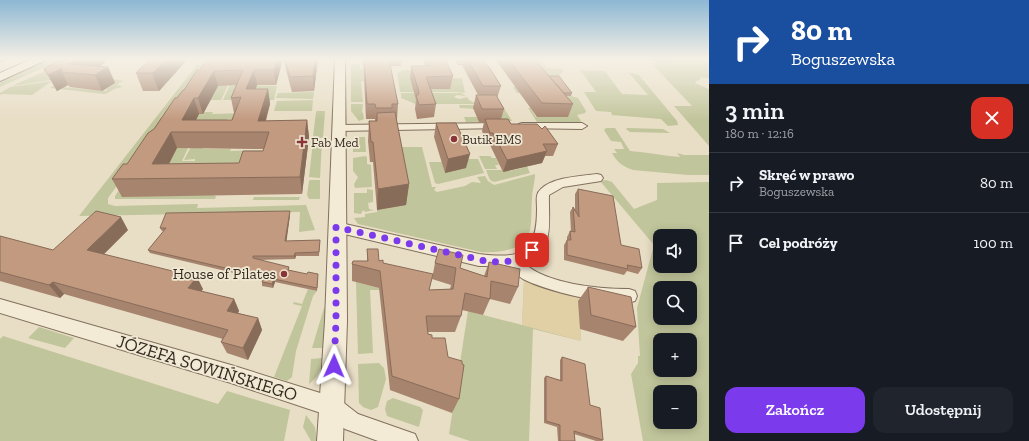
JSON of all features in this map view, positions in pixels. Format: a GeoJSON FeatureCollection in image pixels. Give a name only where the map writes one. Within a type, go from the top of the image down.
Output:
{"type":"FeatureCollection","features":[{"type":"Feature","properties":{"kind":"street"},"geometry":{"type":"LineString","coordinates":[[330,441],[333,407],[334,343],[336,321],[336,227],[339,80]]}},
{"type":"Feature","properties":{"kind":"street"},"geometry":{"type":"LineString","coordinates":[[338,128],[582,126]]}},
{"type":"Feature","properties":{"kind":"street"},"geometry":{"type":"LineString","coordinates":[[336,227],[479,260],[490,262],[513,261],[532,250],[541,238],[544,190],[555,185],[597,178]]}},
{"type":"Feature","properties":{"kind":"street"},"geometry":{"type":"LineString","coordinates":[[513,261],[527,274],[541,280],[614,297],[628,296]]}},
{"type":"Feature","properties":{"kind":"street","name":"JÓZEFA SOWIŃSKIEGO"},"geometry":{"type":"LineString","coordinates":[[0,306],[231,374],[333,407],[352,422],[408,441]]}},
{"type":"Feature","properties":{"kind":"green space"},"geometry":{"type":"Polygon","coordinates":[[[5,80],[17,80],[0,87],[0,82],[5,80]]]}},
{"type":"Feature","properties":{"kind":"green space"},"geometry":{"type":"Polygon","coordinates":[[[26,80],[54,80],[12,86],[26,80]]]}},
{"type":"Feature","properties":{"kind":"green space"},"geometry":{"type":"Polygon","coordinates":[[[109,80],[124,82],[120,82],[117,85],[122,86],[120,88],[116,88],[104,94],[50,88],[53,86],[105,91],[116,83],[109,80]]]}},
{"type":"Feature","properties":{"kind":"green space"},"geometry":{"type":"Polygon","coordinates":[[[185,80],[193,80],[180,93],[183,94],[161,117],[164,118],[155,134],[108,198],[108,204],[115,206],[198,204],[197,208],[306,205],[315,230],[299,232],[300,212],[79,216],[185,80]]]}},
{"type":"Feature","properties":{"kind":"green space"},"geometry":{"type":"Polygon","coordinates":[[[223,80],[231,80],[221,100],[186,100],[214,93],[218,85],[223,80]]]}},
{"type":"Feature","properties":{"kind":"green space"},"geometry":{"type":"Polygon","coordinates":[[[351,80],[364,80],[364,81],[361,81],[363,102],[351,102],[351,80]]]}},
{"type":"Feature","properties":{"kind":"green space"},"geometry":{"type":"Polygon","coordinates":[[[398,80],[435,80],[440,89],[450,89],[437,80],[462,80],[465,93],[456,92],[400,92],[398,80]]]}},
{"type":"Feature","properties":{"kind":"green space"},"geometry":{"type":"Polygon","coordinates":[[[587,80],[611,80],[622,94],[648,95],[635,80],[643,80],[677,121],[678,125],[668,126],[661,119],[612,115],[611,112],[596,111],[584,92],[596,92],[587,80]]]}},
{"type":"Feature","properties":{"kind":"green space"},"geometry":{"type":"Polygon","coordinates":[[[667,80],[700,80],[695,83],[709,89],[709,146],[674,106],[692,106],[667,80]]]}},
{"type":"Feature","properties":{"kind":"green space"},"geometry":{"type":"Polygon","coordinates":[[[52,81],[32,95],[0,95],[0,93],[10,87],[52,81]]]}},
{"type":"Feature","properties":{"kind":"green space"},"geometry":{"type":"Polygon","coordinates":[[[230,85],[277,86],[274,100],[223,100],[230,85]]]}},
{"type":"Feature","properties":{"kind":"green space"},"geometry":{"type":"Polygon","coordinates":[[[544,86],[562,96],[578,98],[586,111],[585,113],[577,115],[581,121],[579,123],[531,122],[537,122],[528,108],[540,108],[531,109],[536,117],[567,117],[522,93],[517,93],[513,87],[544,86]]]}},
{"type":"Feature","properties":{"kind":"green space"},"geometry":{"type":"Polygon","coordinates":[[[314,92],[313,99],[276,98],[278,93],[314,92]]]}},
{"type":"Feature","properties":{"kind":"green space"},"geometry":{"type":"Polygon","coordinates":[[[401,93],[461,93],[466,96],[457,95],[454,97],[459,99],[467,97],[476,104],[416,104],[401,98],[401,93]]]}},
{"type":"Feature","properties":{"kind":"green space"},"geometry":{"type":"Polygon","coordinates":[[[313,100],[312,111],[274,111],[277,101],[313,100]]]}},
{"type":"Feature","properties":{"kind":"green space"},"geometry":{"type":"Polygon","coordinates":[[[351,104],[363,104],[362,112],[364,119],[359,121],[351,111],[351,104]]]}},
{"type":"Feature","properties":{"kind":"green space"},"geometry":{"type":"Polygon","coordinates":[[[459,105],[502,105],[512,121],[466,122],[464,117],[477,117],[476,109],[460,108],[459,105]]]}},
{"type":"Feature","properties":{"kind":"green space"},"geometry":{"type":"Polygon","coordinates":[[[317,111],[325,111],[323,138],[313,137],[317,111]]]}},
{"type":"Feature","properties":{"kind":"green space"},"geometry":{"type":"Polygon","coordinates":[[[200,112],[213,112],[212,114],[244,113],[234,119],[227,119],[225,124],[184,143],[200,112]]]}},
{"type":"Feature","properties":{"kind":"green space"},"geometry":{"type":"Polygon","coordinates":[[[606,128],[615,128],[630,151],[680,157],[677,153],[684,155],[709,155],[709,175],[688,175],[633,170],[620,163],[612,153],[617,153],[614,149],[624,149],[621,142],[611,141],[604,130],[606,128]]]}},
{"type":"Feature","properties":{"kind":"green space"},"geometry":{"type":"Polygon","coordinates":[[[626,129],[663,129],[670,133],[630,132],[626,129]]]}},
{"type":"Feature","properties":{"kind":"green space"},"geometry":{"type":"Polygon","coordinates":[[[355,137],[365,137],[366,152],[353,152],[353,142],[355,137]]]}},
{"type":"Feature","properties":{"kind":"green space"},"geometry":{"type":"Polygon","coordinates":[[[322,141],[320,178],[309,177],[313,142],[322,141]]]}},
{"type":"Feature","properties":{"kind":"green space"},"geometry":{"type":"Polygon","coordinates":[[[193,143],[203,148],[202,149],[231,149],[230,151],[265,150],[261,165],[163,175],[179,144],[188,148],[182,161],[195,161],[195,159],[184,160],[193,143]]]}},
{"type":"Feature","properties":{"kind":"green space"},"geometry":{"type":"Polygon","coordinates":[[[396,147],[422,147],[432,187],[436,187],[434,190],[437,192],[465,186],[472,182],[481,183],[477,177],[485,176],[488,181],[494,185],[535,174],[532,196],[531,226],[527,237],[523,242],[510,249],[496,252],[481,252],[358,224],[354,218],[365,217],[365,214],[377,212],[377,210],[406,205],[396,147]]]}},
{"type":"Feature","properties":{"kind":"green space"},"geometry":{"type":"Polygon","coordinates":[[[479,156],[490,156],[492,158],[496,158],[499,165],[495,165],[497,169],[485,169],[479,156]]]}},
{"type":"Feature","properties":{"kind":"green space"},"geometry":{"type":"Polygon","coordinates":[[[367,157],[367,164],[371,165],[372,187],[355,188],[354,184],[358,177],[353,171],[353,158],[367,157]]]}},
{"type":"Feature","properties":{"kind":"green space"},"geometry":{"type":"Polygon","coordinates":[[[463,159],[478,159],[484,173],[438,184],[435,183],[429,162],[442,162],[445,173],[463,159]]]}},
{"type":"Feature","properties":{"kind":"green space"},"geometry":{"type":"Polygon","coordinates":[[[526,164],[530,173],[494,182],[490,180],[486,170],[502,170],[503,172],[523,168],[526,164]]]}},
{"type":"Feature","properties":{"kind":"green space"},"geometry":{"type":"Polygon","coordinates":[[[131,172],[216,196],[215,199],[115,199],[115,196],[131,172]]]}},
{"type":"Feature","properties":{"kind":"green space"},"geometry":{"type":"Polygon","coordinates":[[[310,180],[320,180],[320,199],[309,199],[307,195],[310,180]]]}},
{"type":"Feature","properties":{"kind":"green space"},"geometry":{"type":"Polygon","coordinates":[[[606,180],[612,182],[634,209],[657,200],[657,183],[709,182],[709,441],[643,441],[631,374],[638,363],[638,356],[640,356],[637,308],[653,249],[653,273],[697,273],[697,229],[653,229],[653,244],[600,181],[606,180]]]}},
{"type":"Feature","properties":{"kind":"green space"},"geometry":{"type":"Polygon","coordinates":[[[367,189],[373,190],[373,202],[368,203],[369,209],[374,210],[365,212],[363,210],[361,214],[354,213],[354,193],[367,193],[367,189]]]}},
{"type":"Feature","properties":{"kind":"green space"},"geometry":{"type":"Polygon","coordinates":[[[254,197],[300,197],[299,200],[253,200],[254,197]]]}},
{"type":"Feature","properties":{"kind":"green space"},"geometry":{"type":"Polygon","coordinates":[[[524,280],[578,292],[581,341],[533,329],[529,441],[470,441],[449,434],[468,311],[522,325],[524,280]]]}},
{"type":"Feature","properties":{"kind":"green space"},"geometry":{"type":"Polygon","coordinates":[[[356,282],[379,288],[379,290],[370,290],[373,353],[358,354],[356,282]]]}},
{"type":"Feature","properties":{"kind":"green space"},"geometry":{"type":"Polygon","coordinates":[[[308,289],[317,291],[313,296],[296,351],[292,377],[287,381],[274,377],[302,306],[293,304],[294,302],[302,304],[308,289]]]}},
{"type":"Feature","properties":{"kind":"green space"},"geometry":{"type":"Polygon","coordinates":[[[324,308],[326,308],[323,348],[312,348],[324,308]]]}},
{"type":"Feature","properties":{"kind":"green space"},"geometry":{"type":"Polygon","coordinates":[[[39,327],[74,338],[65,348],[28,338],[39,327]]]}},
{"type":"Feature","properties":{"kind":"green space"},"geometry":{"type":"Polygon","coordinates":[[[3,336],[218,404],[227,391],[290,410],[284,441],[0,441],[0,339],[3,336]]]}},
{"type":"Feature","properties":{"kind":"green space"},"geometry":{"type":"Polygon","coordinates":[[[322,358],[319,372],[315,379],[309,384],[311,359],[322,358]]]}},
{"type":"Feature","properties":{"kind":"green space"},"geometry":{"type":"Polygon","coordinates":[[[379,363],[384,368],[386,379],[378,407],[371,410],[363,407],[359,403],[358,364],[379,363]]]}},
{"type":"Feature","properties":{"kind":"green space"},"geometry":{"type":"Polygon","coordinates":[[[393,398],[420,407],[423,410],[419,427],[387,416],[385,409],[387,401],[393,398]]]}},
{"type":"Feature","properties":{"kind":"green space"},"geometry":{"type":"Polygon","coordinates":[[[306,415],[315,427],[317,441],[311,441],[303,427],[306,415]]]}},
{"type":"Feature","properties":{"kind":"sand"},"geometry":{"type":"Polygon","coordinates":[[[524,280],[578,292],[581,341],[522,325],[524,280]]]}},
{"type":"Feature","properties":{"kind":"building"},"geometry":{"type":"Polygon","coordinates":[[[191,80],[209,80],[198,98],[194,98],[182,120],[232,120],[241,97],[231,98],[239,80],[250,80],[246,89],[268,89],[258,121],[307,120],[300,177],[112,179],[123,164],[127,164],[148,133],[154,129],[175,98],[177,98],[191,80]],[[171,132],[152,164],[239,163],[243,151],[263,151],[269,132],[171,132]]]}},
{"type":"Feature","properties":{"kind":"building"},"geometry":{"type":"Polygon","coordinates":[[[365,80],[393,80],[398,104],[392,104],[392,108],[376,108],[375,104],[367,104],[365,80]]]}},
{"type":"Feature","properties":{"kind":"building"},"geometry":{"type":"Polygon","coordinates":[[[415,80],[427,80],[436,104],[419,105],[416,95],[418,95],[419,92],[415,80]]]}},
{"type":"Feature","properties":{"kind":"building"},"geometry":{"type":"Polygon","coordinates":[[[479,80],[497,80],[501,86],[483,86],[479,80]]]}},
{"type":"Feature","properties":{"kind":"building"},"geometry":{"type":"Polygon","coordinates":[[[524,80],[552,80],[573,104],[542,103],[524,80]]]}},
{"type":"Feature","properties":{"kind":"building"},"geometry":{"type":"Polygon","coordinates":[[[552,80],[562,80],[572,93],[564,93],[552,80]]]}},
{"type":"Feature","properties":{"kind":"building"},"geometry":{"type":"Polygon","coordinates":[[[476,95],[496,95],[504,109],[482,109],[476,95]]]}},
{"type":"Feature","properties":{"kind":"building"},"geometry":{"type":"Polygon","coordinates":[[[395,112],[409,184],[378,189],[373,142],[371,142],[369,121],[377,121],[377,113],[395,112]]]}},
{"type":"Feature","properties":{"kind":"building"},"geometry":{"type":"Polygon","coordinates":[[[485,119],[508,119],[511,124],[537,124],[542,129],[545,126],[558,144],[543,144],[547,151],[507,160],[493,133],[490,133],[485,119]]]}},
{"type":"Feature","properties":{"kind":"building"},"geometry":{"type":"Polygon","coordinates":[[[436,123],[456,123],[470,154],[448,159],[436,123]]]}},
{"type":"Feature","properties":{"kind":"building"},"geometry":{"type":"Polygon","coordinates":[[[578,189],[613,196],[621,245],[639,249],[642,268],[627,265],[628,269],[567,255],[567,240],[571,240],[570,231],[575,232],[573,207],[579,217],[578,189]]]}},
{"type":"Feature","properties":{"kind":"building"},"geometry":{"type":"Polygon","coordinates":[[[96,211],[121,217],[87,250],[197,277],[188,288],[234,299],[227,311],[258,318],[243,348],[221,342],[228,330],[53,282],[49,285],[0,272],[0,236],[53,250],[96,211]]]}},
{"type":"Feature","properties":{"kind":"building"},"geometry":{"type":"Polygon","coordinates":[[[290,211],[285,241],[320,240],[319,252],[295,253],[294,256],[253,256],[253,258],[289,267],[288,270],[307,274],[308,272],[318,274],[317,288],[274,279],[272,284],[262,282],[264,277],[148,250],[166,228],[160,228],[166,213],[290,211]]]}},
{"type":"Feature","properties":{"kind":"building"},"geometry":{"type":"Polygon","coordinates":[[[367,249],[378,249],[379,261],[383,260],[383,263],[433,274],[429,290],[453,289],[456,268],[435,263],[439,249],[463,255],[460,268],[487,277],[489,262],[520,269],[518,287],[491,281],[490,299],[465,293],[461,316],[426,316],[428,334],[432,335],[432,338],[445,338],[448,357],[462,361],[462,364],[464,365],[459,399],[392,376],[380,271],[352,264],[353,261],[368,261],[367,249]]]}},
{"type":"Feature","properties":{"kind":"building"},"geometry":{"type":"Polygon","coordinates":[[[588,287],[631,297],[636,327],[591,315],[588,287]]]}},
{"type":"Feature","properties":{"kind":"building"},"geometry":{"type":"Polygon","coordinates":[[[562,357],[585,364],[590,405],[600,408],[603,440],[574,431],[575,441],[560,441],[560,425],[546,421],[546,376],[562,381],[562,357]]]}},
{"type":"Feature","properties":{"kind":"place","name":"Butik EMS"},"geometry":{"type":"Point","coordinates":[454,139]}},
{"type":"Feature","properties":{"kind":"place","name":"Fab Med"},"geometry":{"type":"Point","coordinates":[302,142]}},
{"type":"Feature","properties":{"kind":"place","name":"House of Pilates"},"geometry":{"type":"Point","coordinates":[284,274]}},
{"type":"Feature","properties":{"kind":"route"},"geometry":{"type":"LineString","coordinates":[[334,366],[336,321],[336,227],[490,262],[513,261],[526,255],[532,250]]}}]}
